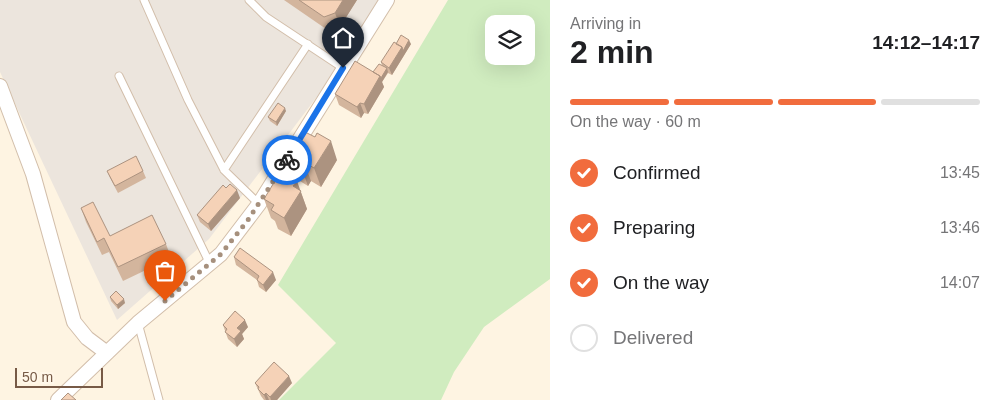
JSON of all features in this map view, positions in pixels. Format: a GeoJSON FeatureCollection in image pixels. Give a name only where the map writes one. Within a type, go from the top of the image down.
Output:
{"type":"FeatureCollection","features":[{"type":"Feature","properties":{"kind":"street"},"geometry":{"type":"LineString","coordinates":[[58,400],[138,324],[221,254],[259,204],[387,0]]}},
{"type":"Feature","properties":{"kind":"street"},"geometry":{"type":"LineString","coordinates":[[0,86],[33,174],[54,256],[74,322],[87,338],[107,353]]}},
{"type":"Feature","properties":{"kind":"lane"},"geometry":{"type":"LineString","coordinates":[[144,0],[188,100],[224,170],[259,204]]}},
{"type":"Feature","properties":{"kind":"lane"},"geometry":{"type":"LineString","coordinates":[[248,0],[266,17],[343,68]]}},
{"type":"Feature","properties":{"kind":"lane"},"geometry":{"type":"LineString","coordinates":[[224,170],[308,44]]}},
{"type":"Feature","properties":{"kind":"lane"},"geometry":{"type":"LineString","coordinates":[[119,76],[210,264]]}},
{"type":"Feature","properties":{"kind":"lane"},"geometry":{"type":"LineString","coordinates":[[138,324],[159,400]]}},
{"type":"Feature","properties":{"kind":"shaded area"},"geometry":{"type":"Polygon","coordinates":[[[0,0],[383,0],[341,65],[209,239],[117,320],[0,72],[0,0]]]}},
{"type":"Feature","properties":{"kind":"green space"},"geometry":{"type":"Polygon","coordinates":[[[448,0],[550,0],[550,279],[484,327],[454,372],[441,400],[279,400],[336,343],[278,285],[448,0]]]}},
{"type":"Feature","properties":{"kind":"building"},"geometry":{"type":"Polygon","coordinates":[[[299,0],[343,0],[335,13],[324,17],[299,0]]]}},
{"type":"Feature","properties":{"kind":"building"},"geometry":{"type":"Polygon","coordinates":[[[401,35],[409,40],[403,51],[402,47],[396,44],[401,35]]]}},
{"type":"Feature","properties":{"kind":"building"},"geometry":{"type":"Polygon","coordinates":[[[394,42],[402,47],[389,68],[381,62],[394,42]]]}},
{"type":"Feature","properties":{"kind":"building"},"geometry":{"type":"Polygon","coordinates":[[[355,61],[380,76],[364,104],[360,103],[357,107],[335,94],[355,61]]]}},
{"type":"Feature","properties":{"kind":"building"},"geometry":{"type":"Polygon","coordinates":[[[379,64],[387,68],[381,78],[373,72],[379,64]]]}},
{"type":"Feature","properties":{"kind":"building"},"geometry":{"type":"Polygon","coordinates":[[[278,103],[285,108],[276,122],[268,117],[278,103]]]}},
{"type":"Feature","properties":{"kind":"building"},"geometry":{"type":"Polygon","coordinates":[[[305,132],[315,137],[317,133],[331,141],[314,168],[304,162],[301,167],[288,160],[305,132]]]}},
{"type":"Feature","properties":{"kind":"building"},"geometry":{"type":"Polygon","coordinates":[[[136,156],[143,171],[115,186],[107,171],[136,156]]]}},
{"type":"Feature","properties":{"kind":"building"},"geometry":{"type":"Polygon","coordinates":[[[281,171],[297,181],[293,186],[301,191],[284,218],[271,210],[274,205],[264,199],[281,171]]]}},
{"type":"Feature","properties":{"kind":"building"},"geometry":{"type":"Polygon","coordinates":[[[230,184],[237,190],[208,224],[197,215],[223,185],[226,188],[230,184]]]}},
{"type":"Feature","properties":{"kind":"building"},"geometry":{"type":"Polygon","coordinates":[[[93,202],[110,236],[152,215],[166,244],[118,267],[104,238],[97,242],[81,208],[93,202]]]}},
{"type":"Feature","properties":{"kind":"building"},"geometry":{"type":"Polygon","coordinates":[[[240,248],[273,272],[263,285],[257,280],[259,276],[234,257],[240,248]]]}},
{"type":"Feature","properties":{"kind":"building"},"geometry":{"type":"Polygon","coordinates":[[[116,291],[124,299],[117,305],[110,297],[116,291]]]}},
{"type":"Feature","properties":{"kind":"building"},"geometry":{"type":"Polygon","coordinates":[[[235,311],[245,320],[237,328],[241,331],[234,339],[225,332],[227,329],[223,325],[235,311]]]}},
{"type":"Feature","properties":{"kind":"building"},"geometry":{"type":"Polygon","coordinates":[[[274,362],[289,376],[270,397],[266,393],[264,395],[255,383],[274,362]]]}},
{"type":"Feature","properties":{"kind":"building"},"geometry":{"type":"Polygon","coordinates":[[[68,393],[76,400],[61,400],[68,393]]]}},
{"type":"Feature","properties":{"kind":"way so far"},"geometry":{"type":"LineString","coordinates":[[165,301],[221,254],[248,220],[287,160]]}},
{"type":"Feature","properties":{"kind":"route"},"geometry":{"type":"LineString","coordinates":[[287,160],[343,68]]}}]}
